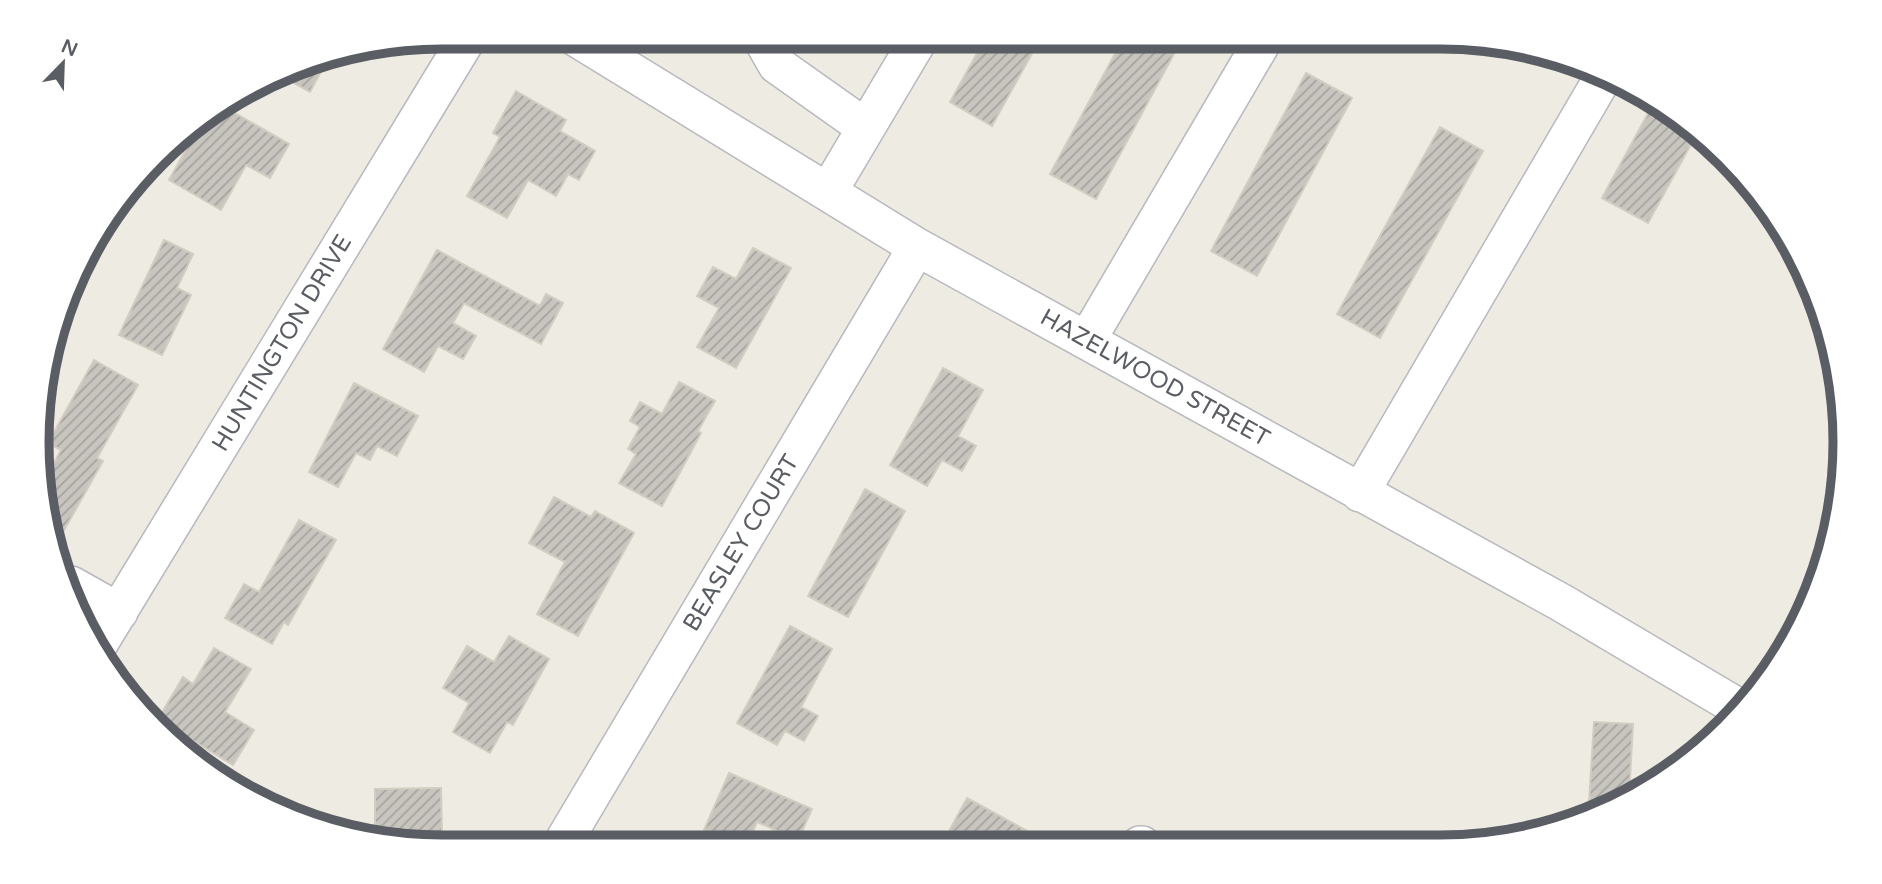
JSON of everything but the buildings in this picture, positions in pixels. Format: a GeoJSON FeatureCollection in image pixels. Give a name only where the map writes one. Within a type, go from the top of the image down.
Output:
{"type":"FeatureCollection","features":[{"type":"Feature","properties":{"kind":"street","name":"HUNTINGTON DRIVE"},"geometry":{"type":"LineString","coordinates":[[102,638],[461,49]]}},
{"type":"Feature","properties":{"kind":"street","name":"HAZELWOOD STREET"},"geometry":{"type":"LineString","coordinates":[[595,49],[917,247],[1562,603],[1732,704]]}},
{"type":"Feature","properties":{"kind":"street"},"geometry":{"type":"LineString","coordinates":[[768,49],[777,65],[866,128]]}},
{"type":"Feature","properties":{"kind":"street"},"geometry":{"type":"LineString","coordinates":[[828,192],[912,49]]}},
{"type":"Feature","properties":{"kind":"street"},"geometry":{"type":"LineString","coordinates":[[1087,340],[1258,49]]}},
{"type":"Feature","properties":{"kind":"street"},"geometry":{"type":"LineString","coordinates":[[1360,492],[1600,83]]}},
{"type":"Feature","properties":{"kind":"street","name":"BEASLEY COURT"},"geometry":{"type":"LineString","coordinates":[[567,835],[917,247]]}},
{"type":"Feature","properties":{"kind":"street"},"geometry":{"type":"LineString","coordinates":[[78,589],[119,612]]}}]}
